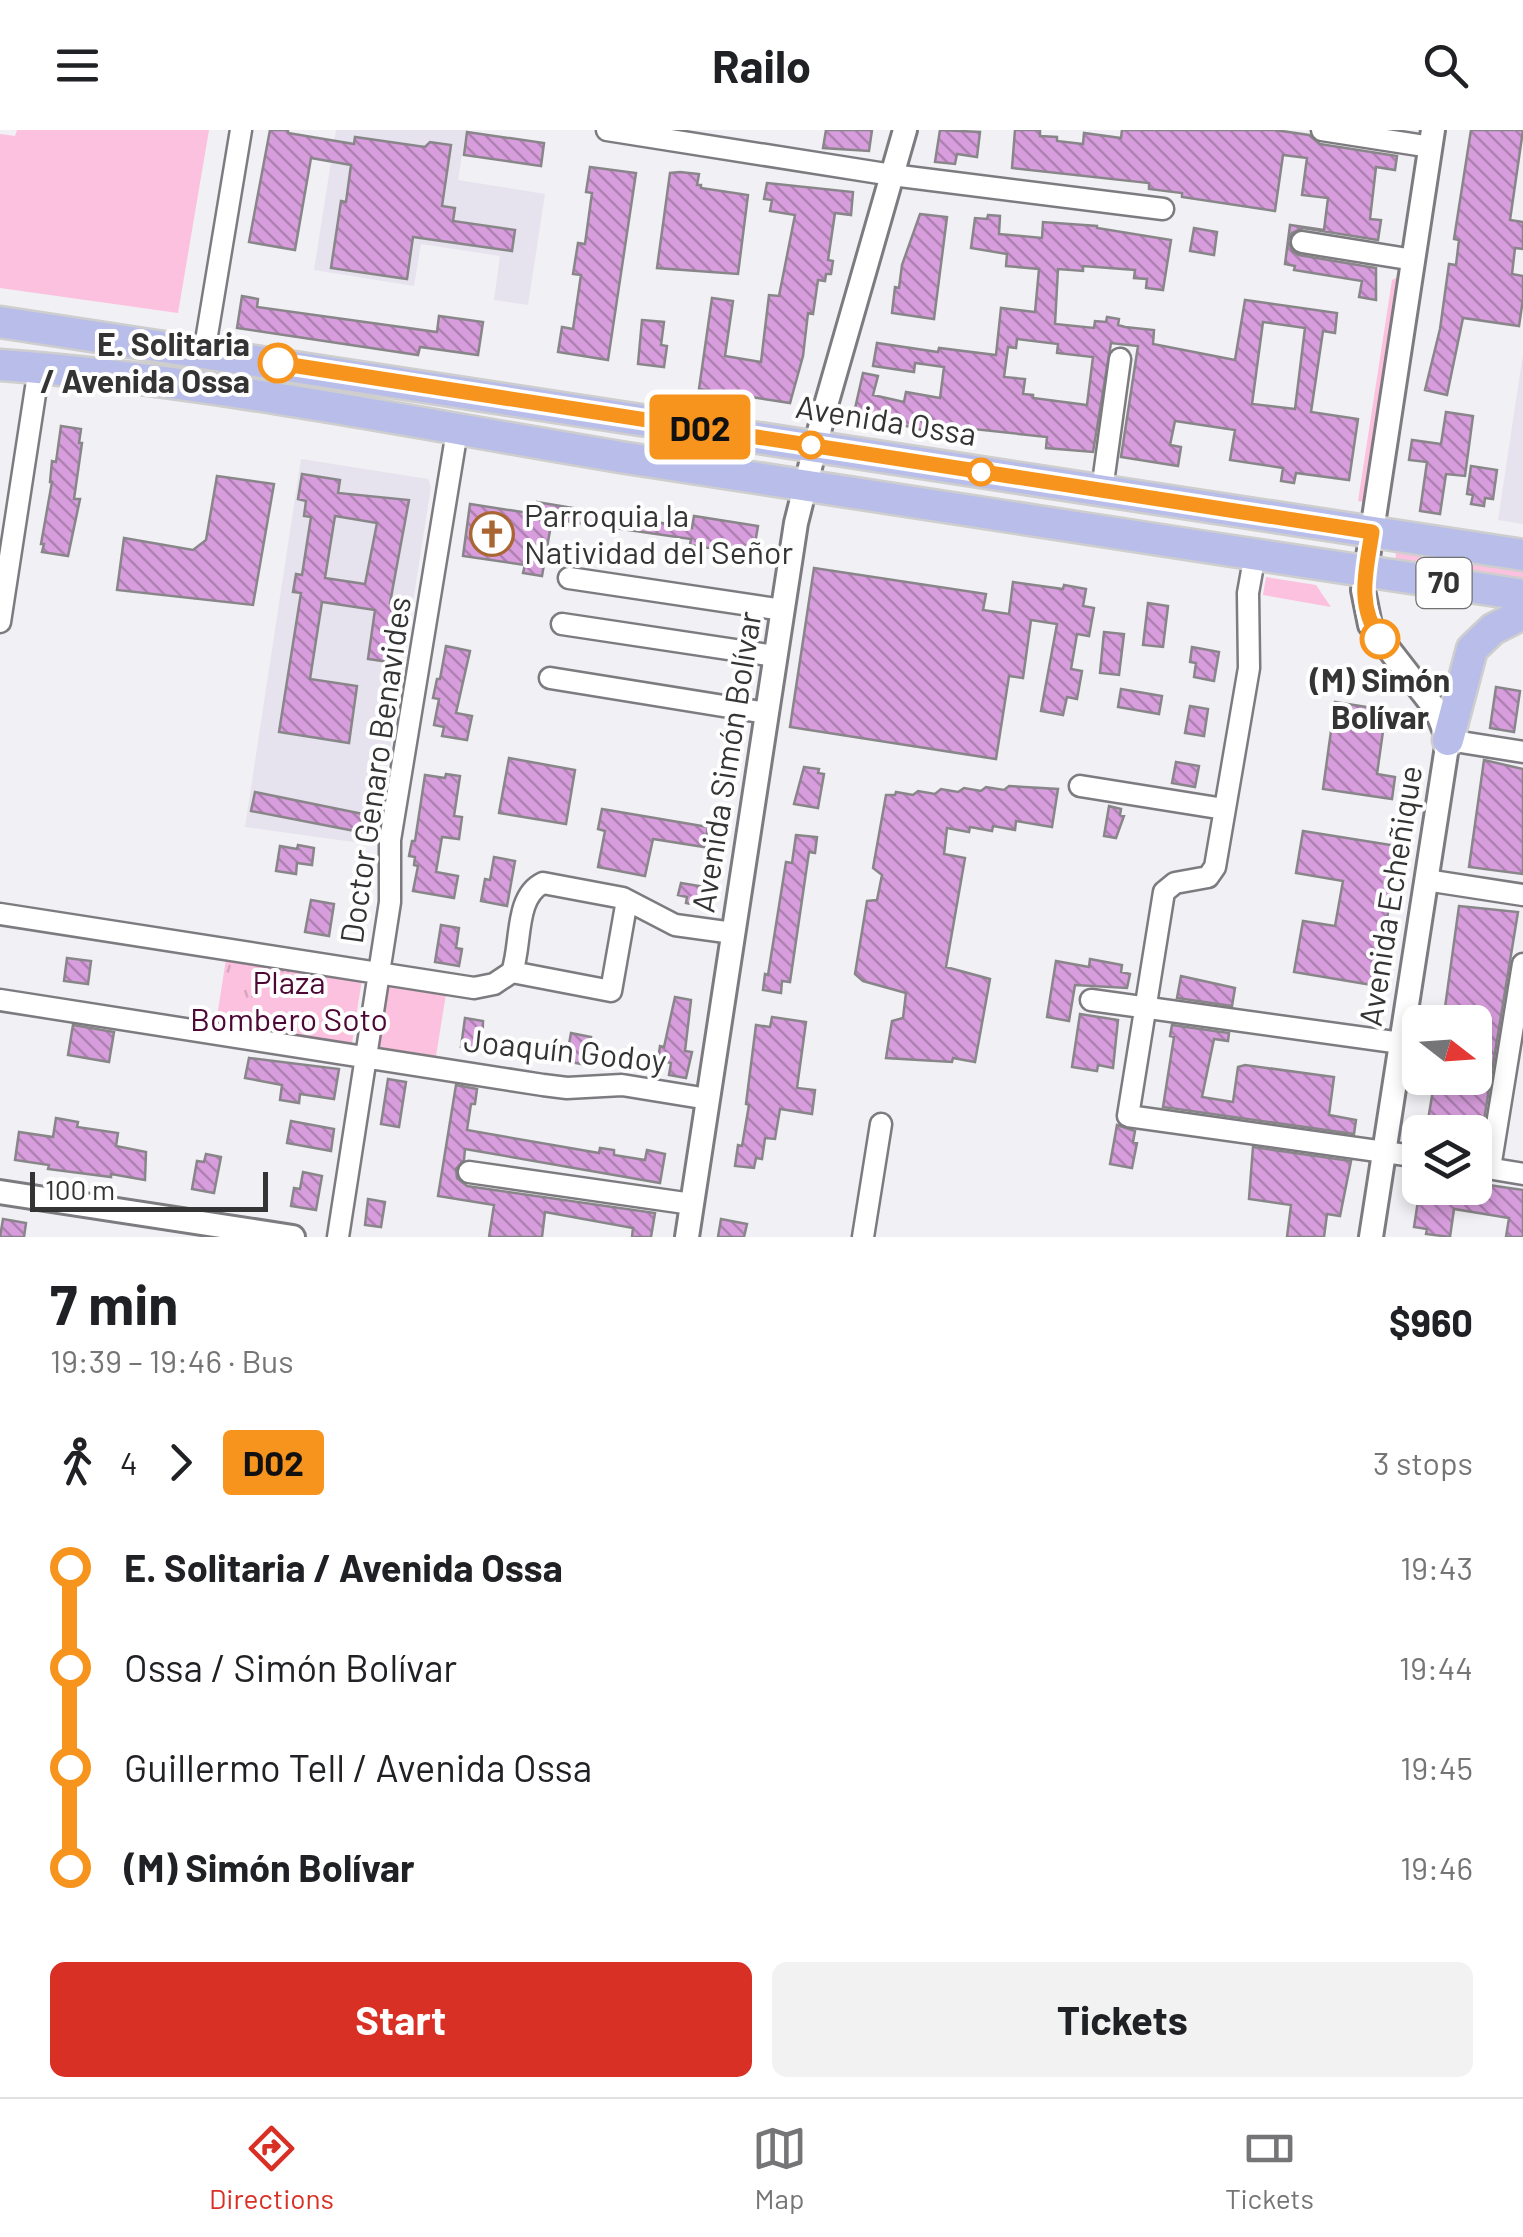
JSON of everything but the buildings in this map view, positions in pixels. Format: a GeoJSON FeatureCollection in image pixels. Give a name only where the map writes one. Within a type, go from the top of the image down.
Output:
{"type":"FeatureCollection","features":[{"type":"Feature","properties":{"kind":"main road","name":"Avenida Ossa"},"geometry":{"type":"LineString","coordinates":[[0,322],[1523,555]]}},
{"type":"Feature","properties":{"kind":"main road","name":"70"},"geometry":{"type":"LineString","coordinates":[[0,365],[311,405],[805,486],[1523,594]]}},
{"type":"Feature","properties":{"kind":"main road"},"geometry":{"type":"LineString","coordinates":[[1448,740],[1472,649],[1493,629],[1523,614]]}},
{"type":"Feature","properties":{"kind":"street"},"geometry":{"type":"LineString","coordinates":[[204,352],[241,130]]}},
{"type":"Feature","properties":{"kind":"street"},"geometry":{"type":"LineString","coordinates":[[607,130],[1163,210]]}},
{"type":"Feature","properties":{"kind":"street","name":"Avenida Simón Bolívar"},"geometry":{"type":"LineString","coordinates":[[687,1237],[796,523],[905,130]]}},
{"type":"Feature","properties":{"kind":"street","name":"Avenida Echeñique"},"geometry":{"type":"LineString","coordinates":[[1322,130],[1432,138],[1364,600],[1370,625],[1437,711],[1448,740],[1372,1237]]}},
{"type":"Feature","properties":{"kind":"street"},"geometry":{"type":"LineString","coordinates":[[1302,242],[1414,260]]}},
{"type":"Feature","properties":{"kind":"street"},"geometry":{"type":"LineString","coordinates":[[1102,490],[1120,359]]}},
{"type":"Feature","properties":{"kind":"street"},"geometry":{"type":"LineString","coordinates":[[0,622],[38,368]]}},
{"type":"Feature","properties":{"kind":"street","name":"Doctor Genaro Benavides"},"geometry":{"type":"LineString","coordinates":[[338,1237],[390,902],[390,840],[457,431]]}},
{"type":"Feature","properties":{"kind":"street"},"geometry":{"type":"LineString","coordinates":[[1255,554],[1248,593],[1248,668],[1214,870],[1203,878],[1174,882],[1164,892],[1128,1116],[1402,1154]]}},
{"type":"Feature","properties":{"kind":"street"},"geometry":{"type":"LineString","coordinates":[[569,578],[782,610]]}},
{"type":"Feature","properties":{"kind":"street"},"geometry":{"type":"LineString","coordinates":[[562,624],[775,656]]}},
{"type":"Feature","properties":{"kind":"street"},"geometry":{"type":"LineString","coordinates":[[550,678],[767,713]]}},
{"type":"Feature","properties":{"kind":"street"},"geometry":{"type":"LineString","coordinates":[[1448,740],[1523,752]]}},
{"type":"Feature","properties":{"kind":"street"},"geometry":{"type":"LineString","coordinates":[[1080,786],[1224,809]]}},
{"type":"Feature","properties":{"kind":"street"},"geometry":{"type":"LineString","coordinates":[[1426,880],[1523,894]]}},
{"type":"Feature","properties":{"kind":"street"},"geometry":{"type":"LineString","coordinates":[[512,972],[524,905],[536,886],[552,884],[628,900],[676,924],[733,933]]}},
{"type":"Feature","properties":{"kind":"street"},"geometry":{"type":"LineString","coordinates":[[0,914],[474,988],[494,984],[512,972],[611,991],[628,900]]}},
{"type":"Feature","properties":{"kind":"street"},"geometry":{"type":"LineString","coordinates":[[1492,1137],[1516,1058],[1523,964]]}},
{"type":"Feature","properties":{"kind":"street","name":"Joaquín Godoy"},"geometry":{"type":"LineString","coordinates":[[0,1000],[567,1088],[622,1085],[708,1098]]}},
{"type":"Feature","properties":{"kind":"street"},"geometry":{"type":"LineString","coordinates":[[1091,1000],[1401,1043]]}},
{"type":"Feature","properties":{"kind":"street"},"geometry":{"type":"LineString","coordinates":[[863,1237],[881,1124]]}},
{"type":"Feature","properties":{"kind":"street"},"geometry":{"type":"LineString","coordinates":[[1492,1169],[1523,1174]]}},
{"type":"Feature","properties":{"kind":"street"},"geometry":{"type":"LineString","coordinates":[[470,1172],[692,1204]]}},
{"type":"Feature","properties":{"kind":"street"},"geometry":{"type":"LineString","coordinates":[[0,1192],[292,1237]]}},
{"type":"Feature","properties":{"kind":"shaded area"},"geometry":{"type":"Polygon","coordinates":[[[336,130],[466,130],[458,180],[545,194],[528,305],[494,300],[500,256],[421,244],[414,286],[314,270],[336,130]]]}},
{"type":"Feature","properties":{"kind":"shaded area"},"geometry":{"type":"Polygon","coordinates":[[[1523,354],[1523,524],[1498,520],[1523,354]]]}},
{"type":"Feature","properties":{"kind":"shaded area"},"geometry":{"type":"Polygon","coordinates":[[[301,459],[428,479],[431,487],[375,845],[245,827],[301,459]]]}},
{"type":"Feature","properties":{"kind":"green space"},"geometry":{"type":"Polygon","coordinates":[[[17,130],[209,130],[178,313],[0,288],[0,134],[15,136],[17,130]]]}},
{"type":"Feature","properties":{"kind":"green space"},"geometry":{"type":"Polygon","coordinates":[[[1392,280],[1401,280],[1369,503],[1358,501],[1392,280]]]}},
{"type":"Feature","properties":{"kind":"green space"},"geometry":{"type":"Polygon","coordinates":[[[1397,547],[1523,567],[1523,580],[1395,560],[1397,547]]]}},
{"type":"Feature","properties":{"kind":"green space"},"geometry":{"type":"Polygon","coordinates":[[[1266,577],[1316,585],[1331,607],[1263,595],[1266,577]]]}},
{"type":"Feature","properties":{"kind":"green space","name":"Plaza Bombero Soto"},"geometry":{"type":"Polygon","coordinates":[[[226,959],[362,979],[352,1043],[216,1023],[226,959]]]}},
{"type":"Feature","properties":{"kind":"green space"},"geometry":{"type":"Polygon","coordinates":[[[384,985],[446,994],[436,1056],[374,1046],[384,985]]]}},
{"type":"Feature","properties":{"kind":"bus line","name":"D02"},"geometry":{"type":"LineString","coordinates":[[278,363],[1372,532],[1363,590],[1370,625],[1380,639]]}},
{"type":"Feature","properties":{"kind":"place","name":"E. Solitaria / Avenida Ossa"},"geometry":{"type":"Point","coordinates":[278,363]}},
{"type":"Feature","properties":{"kind":"place","name":"Parroquia la Natividad del Señor"},"geometry":{"type":"Point","coordinates":[492,534]}},
{"type":"Feature","properties":{"kind":"place","name":"(M) Simón Bolívar"},"geometry":{"type":"Point","coordinates":[1380,639]}}]}
